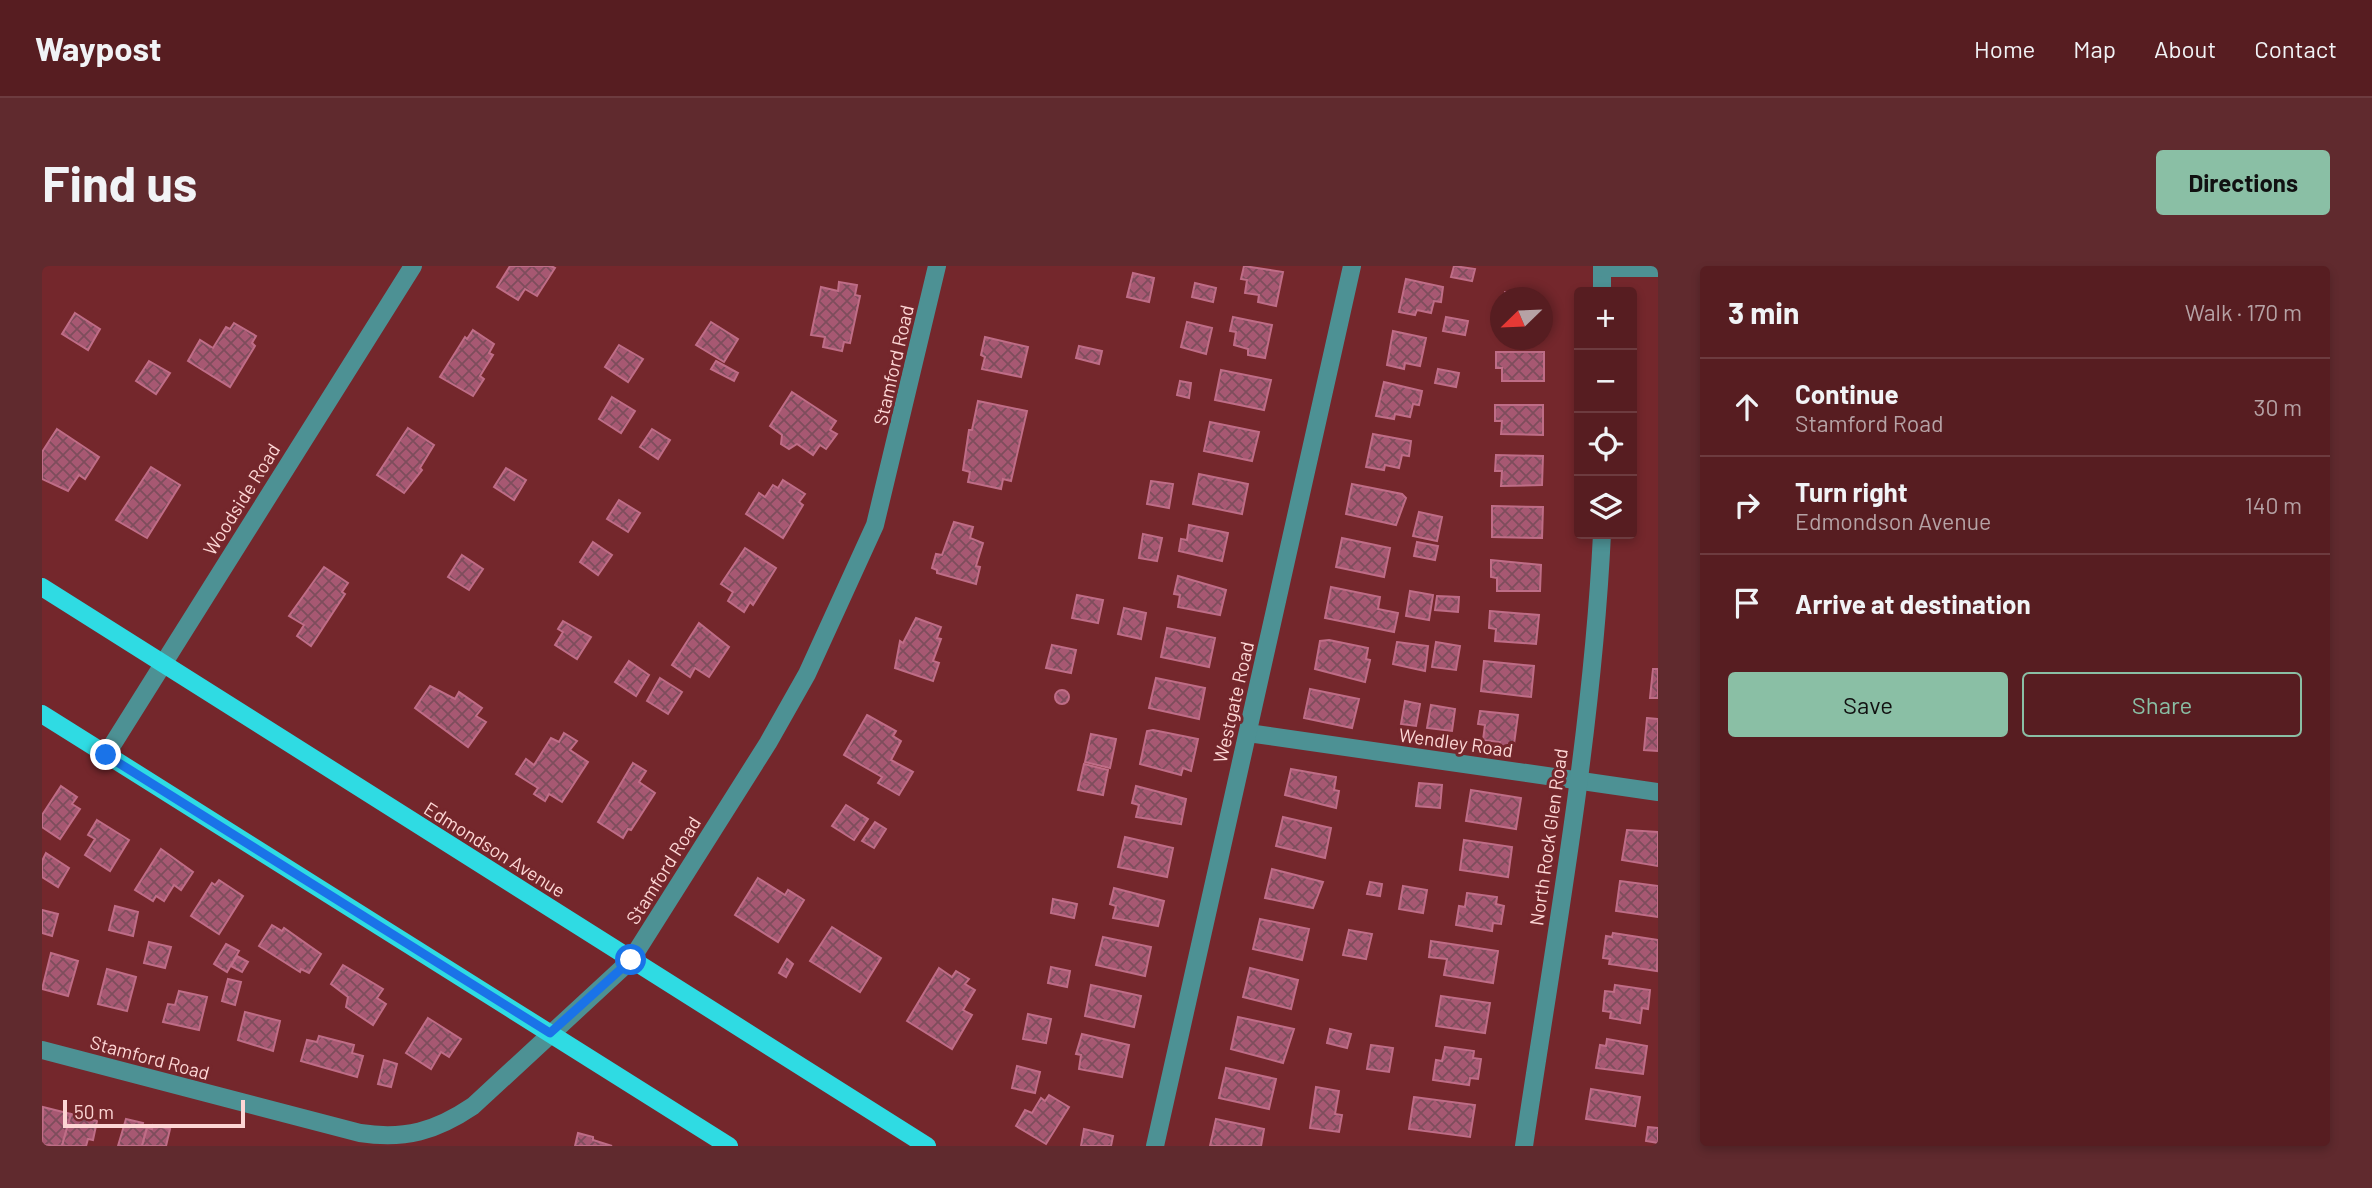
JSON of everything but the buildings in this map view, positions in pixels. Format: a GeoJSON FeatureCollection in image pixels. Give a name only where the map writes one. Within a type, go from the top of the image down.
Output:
{"type":"FeatureCollection","features":[{"type":"Feature","properties":{"kind":"main road","name":"Edmondson Avenue"},"geometry":{"type":"LineString","coordinates":[[42,587],[927,1146]]}},
{"type":"Feature","properties":{"kind":"main road"},"geometry":{"type":"LineString","coordinates":[[42,714],[729,1146]]}},
{"type":"Feature","properties":{"kind":"street","name":"Woodside Road"},"geometry":{"type":"LineString","coordinates":[[106,755],[413,266]]}},
{"type":"Feature","properties":{"kind":"street","name":"Stamford Road"},"geometry":{"type":"LineString","coordinates":[[42,1050],[360,1133],[390,1138],[422,1133],[450,1122],[473,1106],[631,960],[768,743],[807,674],[875,525],[937,266]]}},
{"type":"Feature","properties":{"kind":"street","name":"Westgate Road"},"geometry":{"type":"LineString","coordinates":[[1155,1146],[1352,266]]}},
{"type":"Feature","properties":{"kind":"street"},"geometry":{"type":"LineString","coordinates":[[1602,287],[1602,267],[1658,268]]}},
{"type":"Feature","properties":{"kind":"street","name":"North Rock Glen Road"},"geometry":{"type":"LineString","coordinates":[[1524,1146],[1598,625],[1602,539]]}},
{"type":"Feature","properties":{"kind":"street","name":"Wendley Road"},"geometry":{"type":"LineString","coordinates":[[1248,733],[1658,792]]}},
{"type":"Feature","properties":{"kind":"route"},"geometry":{"type":"LineString","coordinates":[[106,755],[550,1033],[631,960]]}}]}
